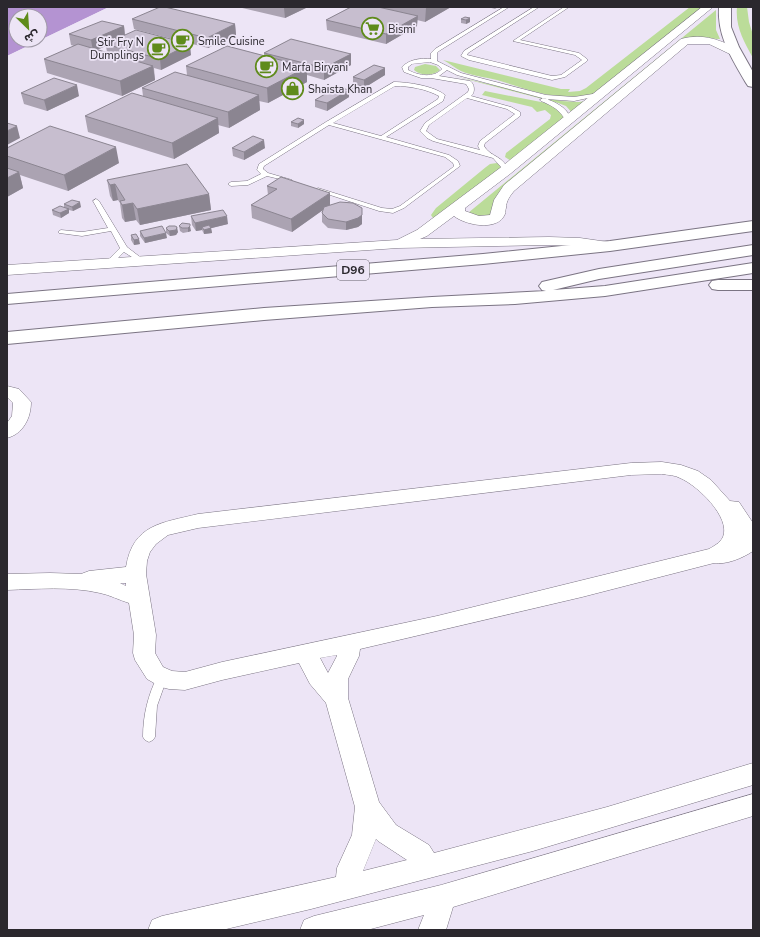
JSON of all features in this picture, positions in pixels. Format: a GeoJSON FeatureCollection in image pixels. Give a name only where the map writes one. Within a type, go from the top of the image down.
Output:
{"type":"FeatureCollection","features":[{"type":"Feature","properties":{"kind":"main road"},"geometry":{"type":"LineString","coordinates":[[724,7],[724,24],[728,38],[753,83]]}},
{"type":"Feature","properties":{"kind":"main road"},"geometry":{"type":"LineString","coordinates":[[699,234],[753,218]]}},
{"type":"Feature","properties":{"kind":"main road","name":"D96"},"geometry":{"type":"LineString","coordinates":[[7,299],[483,259],[610,246],[753,226]]}},
{"type":"Feature","properties":{"kind":"main road"},"geometry":{"type":"LineString","coordinates":[[515,299],[551,284],[582,277],[753,250]]}},
{"type":"Feature","properties":{"kind":"main road"},"geometry":{"type":"LineString","coordinates":[[7,338],[341,308],[515,299],[606,291],[753,268]]}},
{"type":"Feature","properties":{"kind":"main road"},"geometry":{"type":"LineString","coordinates":[[606,291],[656,291],[722,285],[753,285]]}},
{"type":"Feature","properties":{"kind":"street"},"geometry":{"type":"LineString","coordinates":[[398,244],[422,233],[459,206],[708,7]]}},
{"type":"Feature","properties":{"kind":"street"},"geometry":{"type":"LineString","coordinates":[[459,206],[457,210],[459,214],[472,220],[481,221],[496,217],[501,200],[509,188],[685,42],[701,39],[711,40],[736,53]]}},
{"type":"Feature","properties":{"kind":"street"},"geometry":{"type":"LineString","coordinates":[[7,270],[398,244],[550,241],[580,242],[610,246]]}},
{"type":"Feature","properties":{"kind":"street"},"geometry":{"type":"LineString","coordinates":[[7,391],[13,393],[22,402],[23,414],[15,426],[7,432]]}},
{"type":"Feature","properties":{"kind":"street"},"geometry":{"type":"LineString","coordinates":[[661,462],[679,463],[697,469],[710,479],[724,502],[733,523],[734,532],[733,537],[725,549],[715,555],[532,602],[350,644],[222,671],[185,681],[162,678],[155,673],[146,660],[144,653],[145,634],[135,574],[140,550],[149,539],[162,530],[198,520],[631,469],[661,462]]}},
{"type":"Feature","properties":{"kind":"street"},"geometry":{"type":"LineString","coordinates":[[702,558],[733,554],[742,550],[751,538],[748,530],[724,502]]}},
{"type":"Feature","properties":{"kind":"street"},"geometry":{"type":"LineString","coordinates":[[7,582],[76,581],[105,576],[135,574]]}},
{"type":"Feature","properties":{"kind":"street"},"geometry":{"type":"LineString","coordinates":[[76,581],[106,586],[127,595],[139,597]]}},
{"type":"Feature","properties":{"kind":"street"},"geometry":{"type":"LineString","coordinates":[[145,634],[156,657],[167,666],[182,670],[222,671]]}},
{"type":"Feature","properties":{"kind":"street"},"geometry":{"type":"LineString","coordinates":[[350,644],[348,656],[336,678],[336,698],[368,808],[386,833],[420,854],[427,866]]}},
{"type":"Feature","properties":{"kind":"street"},"geometry":{"type":"LineString","coordinates":[[306,653],[320,681],[336,698]]}},
{"type":"Feature","properties":{"kind":"street"},"geometry":{"type":"LineString","coordinates":[[162,930],[350,886],[552,834],[753,774]]}},
{"type":"Feature","properties":{"kind":"street"},"geometry":{"type":"LineString","coordinates":[[314,930],[358,925],[441,898],[753,805]]}},
{"type":"Feature","properties":{"kind":"street"},"geometry":{"type":"LineString","coordinates":[[350,886],[350,868],[365,836],[368,808]]}},
{"type":"Feature","properties":{"kind":"street"},"geometry":{"type":"LineString","coordinates":[[432,930],[439,912],[441,898]]}},
{"type":"Feature","properties":{"kind":"lane"},"geometry":{"type":"LineString","coordinates":[[434,62],[434,53],[437,50],[507,7]]}},
{"type":"Feature","properties":{"kind":"lane"},"geometry":{"type":"LineString","coordinates":[[537,7],[466,52],[464,56],[548,78],[561,77],[583,62],[584,58],[577,54],[516,41],[567,7]]}},
{"type":"Feature","properties":{"kind":"lane"},"geometry":{"type":"LineString","coordinates":[[568,120],[563,111],[550,102],[468,82],[409,73],[406,71],[405,67],[410,63],[424,61],[434,62],[458,74],[546,97],[574,99],[599,95]]}},
{"type":"Feature","properties":{"kind":"lane"},"geometry":{"type":"LineString","coordinates":[[408,84],[426,76],[442,72],[445,68],[444,66]]}},
{"type":"Feature","properties":{"kind":"lane"},"geometry":{"type":"LineString","coordinates":[[399,83],[409,76],[409,73]]}},
{"type":"Feature","properties":{"kind":"lane"},"geometry":{"type":"LineString","coordinates":[[468,82],[472,89],[471,93],[427,124],[423,131],[429,137],[436,140],[487,154],[501,162],[504,166],[504,171]]}},
{"type":"Feature","properties":{"kind":"lane"},"geometry":{"type":"LineString","coordinates":[[296,183],[266,174],[260,170],[261,165],[390,85],[399,83],[408,84],[442,95],[442,98],[381,138]]}},
{"type":"Feature","properties":{"kind":"lane"},"geometry":{"type":"LineString","coordinates":[[466,96],[510,108],[517,112],[515,117],[482,142],[481,146],[487,154]]}},
{"type":"Feature","properties":{"kind":"lane"},"geometry":{"type":"LineString","coordinates":[[308,187],[381,210],[393,211],[402,207],[457,166],[456,162],[447,156],[328,123]]}},
{"type":"Feature","properties":{"kind":"lane"},"geometry":{"type":"LineString","coordinates":[[231,184],[248,183],[266,174]]}},
{"type":"Feature","properties":{"kind":"lane"},"geometry":{"type":"LineString","coordinates":[[96,201],[124,248],[138,258],[140,262]]}},
{"type":"Feature","properties":{"kind":"lane"},"geometry":{"type":"LineString","coordinates":[[61,232],[82,234],[112,229]]}},
{"type":"Feature","properties":{"kind":"lane"},"geometry":{"type":"LineString","coordinates":[[112,264],[113,259],[124,248]]}},
{"type":"Feature","properties":{"kind":"lane"},"geometry":{"type":"LineString","coordinates":[[149,737],[148,722],[151,706],[155,692],[162,678]]}},
{"type":"Feature","properties":{"kind":"green space"},"geometry":{"type":"Polygon","coordinates":[[[690,7],[705,7],[601,92],[573,97],[548,95],[497,80],[465,73],[443,60],[561,89],[570,89],[568,92],[580,91],[586,88],[690,7]]]}},
{"type":"Feature","properties":{"kind":"green space"},"geometry":{"type":"Polygon","coordinates":[[[737,7],[747,7],[753,35],[753,58],[743,40],[737,21],[737,7]]]}},
{"type":"Feature","properties":{"kind":"green space"},"geometry":{"type":"Polygon","coordinates":[[[716,10],[716,30],[720,39],[693,38],[507,188],[493,216],[484,218],[468,213],[716,10]]]}},
{"type":"Feature","properties":{"kind":"green space"},"geometry":{"type":"Polygon","coordinates":[[[425,64],[436,66],[440,70],[427,74],[414,70],[415,67],[425,64]]]}},
{"type":"Feature","properties":{"kind":"green space"},"geometry":{"type":"Polygon","coordinates":[[[454,76],[561,101],[579,102],[591,100],[573,114],[566,106],[558,103],[454,76]]]}},
{"type":"Feature","properties":{"kind":"green space"},"geometry":{"type":"Polygon","coordinates":[[[485,91],[546,103],[560,110],[565,118],[514,163],[505,157],[506,153],[550,119],[551,115],[545,110],[537,112],[532,107],[482,95],[485,91]]]}},
{"type":"Feature","properties":{"kind":"green space"},"geometry":{"type":"Polygon","coordinates":[[[497,163],[502,167],[441,220],[433,218],[431,215],[436,208],[490,164],[497,163]]]}},
{"type":"Feature","properties":{"kind":"shaded area"},"geometry":{"type":"Polygon","coordinates":[[[7,7],[109,7],[48,36],[48,8],[8,8],[8,48],[24,48],[7,56],[7,7]]]}},
{"type":"Feature","properties":{"kind":"pier"},"geometry":{"type":"Polygon","coordinates":[[[111,7],[110,9],[48,38],[48,36],[111,7]]]}},
{"type":"Feature","properties":{"kind":"pier"},"geometry":{"type":"Polygon","coordinates":[[[24,48],[28,48],[7,58],[7,56],[24,48]]]}},
{"type":"Feature","properties":{"kind":"building"},"geometry":{"type":"Polygon","coordinates":[[[160,7],[235,24],[207,38],[132,19],[160,7]]]}},
{"type":"Feature","properties":{"kind":"building"},"geometry":{"type":"Polygon","coordinates":[[[351,7],[378,7],[418,16],[386,34],[326,20],[351,7]]]}},
{"type":"Feature","properties":{"kind":"building"},"geometry":{"type":"Polygon","coordinates":[[[465,17],[470,18],[466,20],[461,19],[465,17]]]}},
{"type":"Feature","properties":{"kind":"building"},"geometry":{"type":"Polygon","coordinates":[[[102,21],[124,26],[91,40],[69,34],[102,21]]]}},
{"type":"Feature","properties":{"kind":"building"},"geometry":{"type":"Polygon","coordinates":[[[136,30],[190,44],[160,59],[105,44],[136,30]]]}},
{"type":"Feature","properties":{"kind":"building"},"geometry":{"type":"Polygon","coordinates":[[[291,39],[351,54],[324,68],[264,53],[291,39]]]}},
{"type":"Feature","properties":{"kind":"building"},"geometry":{"type":"Polygon","coordinates":[[[78,44],[153,66],[120,81],[44,59],[78,44]]]}},
{"type":"Feature","properties":{"kind":"building"},"geometry":{"type":"Polygon","coordinates":[[[227,46],[307,67],[267,88],[186,66],[227,46]]]}},
{"type":"Feature","properties":{"kind":"building"},"geometry":{"type":"Polygon","coordinates":[[[374,65],[385,68],[364,80],[353,77],[374,65]]]}},
{"type":"Feature","properties":{"kind":"building"},"geometry":{"type":"Polygon","coordinates":[[[175,72],[259,95],[228,112],[142,88],[175,72]]]}},
{"type":"Feature","properties":{"kind":"building"},"geometry":{"type":"Polygon","coordinates":[[[54,78],[77,85],[44,100],[21,93],[54,78]]]}},
{"type":"Feature","properties":{"kind":"building"},"geometry":{"type":"Polygon","coordinates":[[[354,84],[361,86],[356,89],[348,87],[354,84]]]}},
{"type":"Feature","properties":{"kind":"building"},"geometry":{"type":"Polygon","coordinates":[[[337,87],[349,90],[327,103],[315,100],[337,87]]]}},
{"type":"Feature","properties":{"kind":"building"},"geometry":{"type":"Polygon","coordinates":[[[132,93],[218,118],[172,143],[85,116],[132,93]]]}},
{"type":"Feature","properties":{"kind":"building"},"geometry":{"type":"Polygon","coordinates":[[[298,118],[304,120],[298,124],[291,122],[298,118]]]}},
{"type":"Feature","properties":{"kind":"building"},"geometry":{"type":"Polygon","coordinates":[[[7,123],[17,126],[7,131],[7,123]]]}},
{"type":"Feature","properties":{"kind":"building"},"geometry":{"type":"Polygon","coordinates":[[[50,126],[116,147],[64,175],[7,156],[7,148],[50,126]]]}},
{"type":"Feature","properties":{"kind":"building"},"geometry":{"type":"Polygon","coordinates":[[[253,136],[264,140],[244,152],[232,148],[253,136]]]}},
{"type":"Feature","properties":{"kind":"building"},"geometry":{"type":"Polygon","coordinates":[[[187,164],[209,194],[137,209],[133,203],[122,205],[120,201],[125,200],[115,184],[110,185],[107,180],[187,164]]]}},
{"type":"Feature","properties":{"kind":"building"},"geometry":{"type":"Polygon","coordinates":[[[7,168],[19,172],[7,178],[7,168]]]}},
{"type":"Feature","properties":{"kind":"building"},"geometry":{"type":"Polygon","coordinates":[[[281,177],[330,193],[291,219],[251,205],[277,189],[267,186],[281,177]]]}},
{"type":"Feature","properties":{"kind":"building"},"geometry":{"type":"Polygon","coordinates":[[[72,200],[80,202],[72,207],[64,204],[72,200]]]}},
{"type":"Feature","properties":{"kind":"building"},"geometry":{"type":"Polygon","coordinates":[[[340,202],[353,203],[362,208],[362,215],[346,222],[328,219],[322,213],[324,207],[340,202]]]}},
{"type":"Feature","properties":{"kind":"building"},"geometry":{"type":"Polygon","coordinates":[[[60,206],[69,209],[60,213],[52,210],[60,206]]]}},
{"type":"Feature","properties":{"kind":"building"},"geometry":{"type":"Polygon","coordinates":[[[223,210],[227,216],[195,223],[191,216],[223,210]]]}},
{"type":"Feature","properties":{"kind":"building"},"geometry":{"type":"Polygon","coordinates":[[[182,223],[190,224],[190,226],[188,228],[182,228],[179,226],[182,223]]]}},
{"type":"Feature","properties":{"kind":"building"},"geometry":{"type":"Polygon","coordinates":[[[209,225],[211,228],[204,230],[202,227],[209,225]]]}},
{"type":"Feature","properties":{"kind":"building"},"geometry":{"type":"Polygon","coordinates":[[[162,226],[166,233],[144,238],[140,231],[162,226]]]}},
{"type":"Feature","properties":{"kind":"building"},"geometry":{"type":"Polygon","coordinates":[[[169,226],[177,227],[176,230],[169,231],[166,228],[169,226]]]}},
{"type":"Feature","properties":{"kind":"building"},"geometry":{"type":"Polygon","coordinates":[[[136,234],[139,239],[134,240],[131,235],[136,234]]]}},
{"type":"Feature","properties":{"kind":"place","name":"Bismi"},"geometry":{"type":"Point","coordinates":[373,29]}},
{"type":"Feature","properties":{"kind":"place","name":"Smile Cuisine"},"geometry":{"type":"Point","coordinates":[183,41]}},
{"type":"Feature","properties":{"kind":"place","name":"Stir Fry N Dumplings"},"geometry":{"type":"Point","coordinates":[159,48]}},
{"type":"Feature","properties":{"kind":"place","name":"Marfa Biryani"},"geometry":{"type":"Point","coordinates":[266,67]}},
{"type":"Feature","properties":{"kind":"place","name":"Shaista Khan"},"geometry":{"type":"Point","coordinates":[293,89]}}]}
